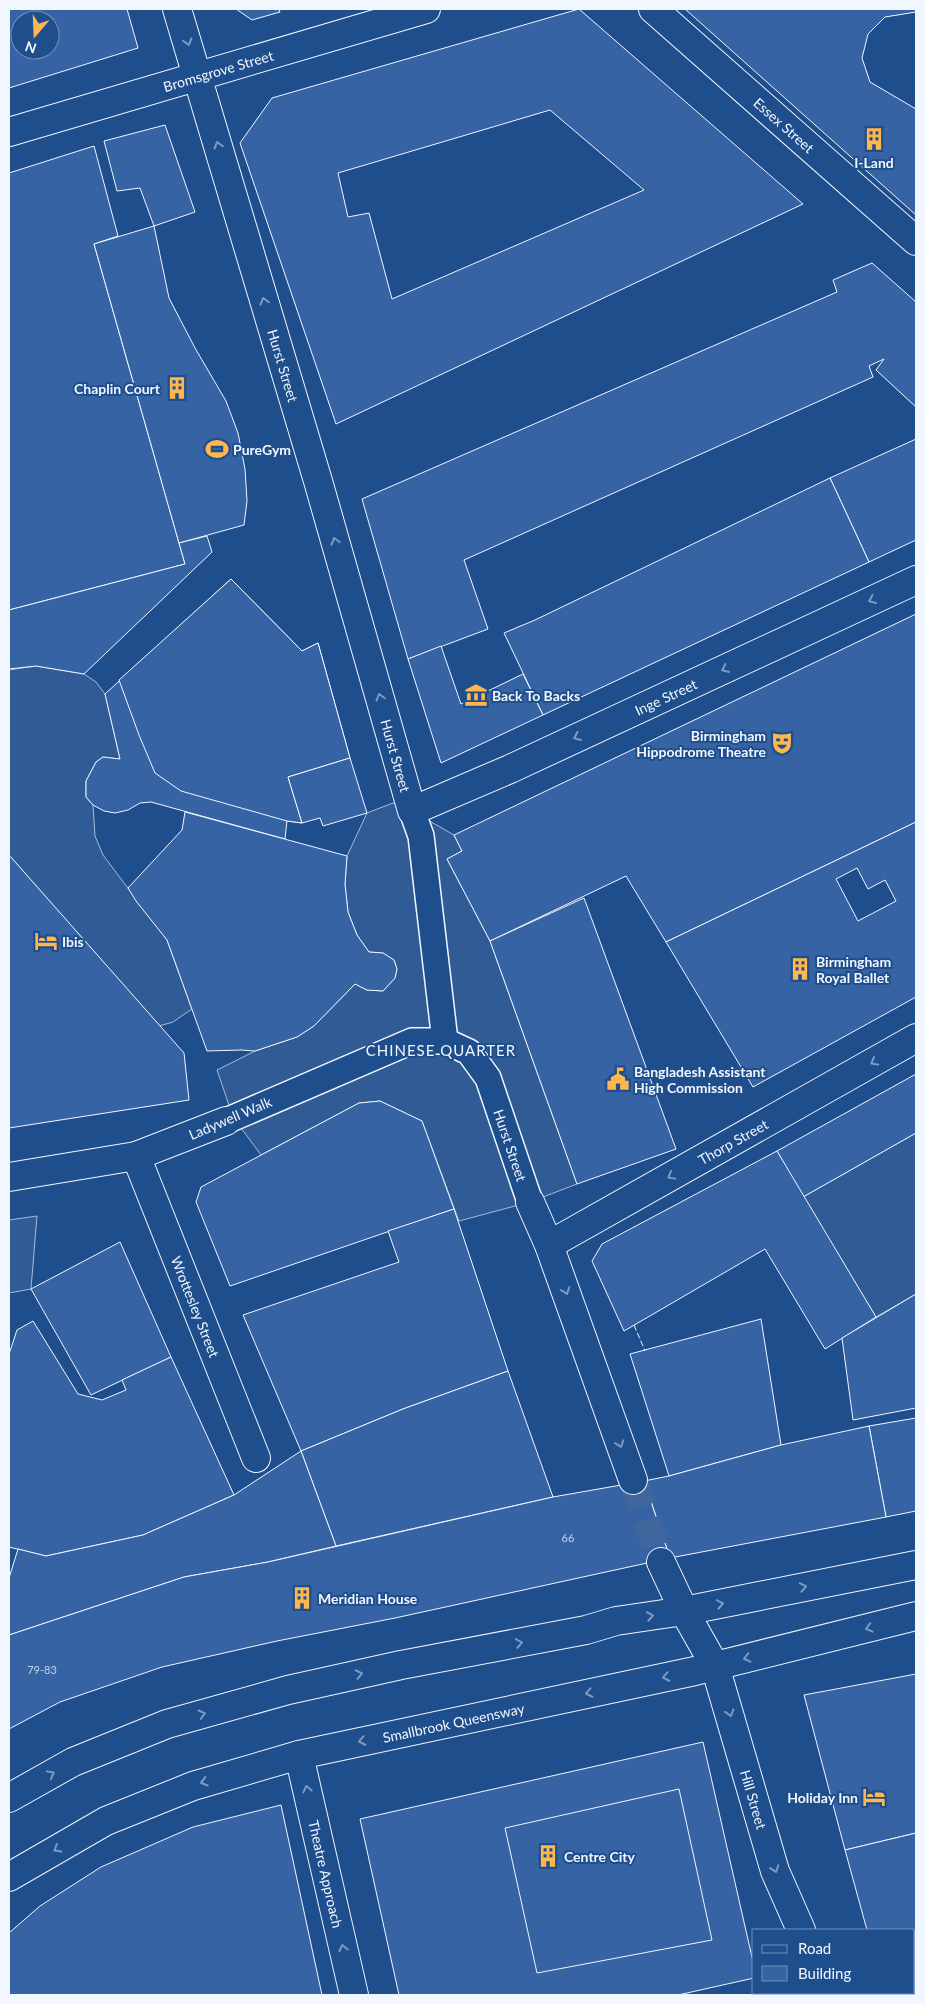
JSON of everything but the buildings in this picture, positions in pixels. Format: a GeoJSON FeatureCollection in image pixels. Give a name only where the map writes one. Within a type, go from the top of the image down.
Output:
{"type":"FeatureCollection","features":[{"type":"Feature","properties":{"kind":"street","name":"Hurst Street"},"geometry":{"type":"LineString","coordinates":[[178,9],[321,490],[412,811],[421,836],[445,1041],[469,1052],[488,1078],[530,1202],[549,1245],[632,1480]]}},
{"type":"Feature","properties":{"kind":"street","name":"Bromsgrove Street"},"geometry":{"type":"LineString","coordinates":[[9,132],[426,9]]}},
{"type":"Feature","properties":{"kind":"street","name":"Essex Street"},"geometry":{"type":"LineString","coordinates":[[653,9],[916,241]]}},
{"type":"Feature","properties":{"kind":"street","name":"Inge Street"},"geometry":{"type":"LineString","coordinates":[[412,811],[510,769],[916,580]]}},
{"type":"Feature","properties":{"kind":"street","name":"Thorp Street"},"geometry":{"type":"LineString","coordinates":[[549,1245],[916,1038]]}},
{"type":"Feature","properties":{"kind":"street","name":"Ladywell Walk"},"geometry":{"type":"LineString","coordinates":[[9,1178],[136,1156],[226,1121],[412,1041],[445,1041]]}},
{"type":"Feature","properties":{"kind":"street","name":"Wrottesley Street"},"geometry":{"type":"LineString","coordinates":[[136,1156],[256,1458]]}},
{"type":"Feature","properties":{"kind":"street"},"geometry":{"type":"LineString","coordinates":[[661,1562],[684,1611]]}},
{"type":"Feature","properties":{"kind":"street"},"geometry":{"type":"LineString","coordinates":[[9,1798],[72,1762],[167,1724],[288,1690],[401,1665],[586,1630],[616,1622],[684,1611],[916,1565]]}},
{"type":"Feature","properties":{"kind":"street","name":"Hill Street"},"geometry":{"type":"LineString","coordinates":[[684,1611],[715,1666],[775,1871],[801,1929]]}},
{"type":"Feature","properties":{"kind":"street","name":"Smallbrook Queensway"},"geometry":{"type":"LineString","coordinates":[[9,1877],[106,1820],[193,1786],[299,1754],[715,1666],[916,1616]]}},
{"type":"Feature","properties":{"kind":"street","name":"Theatre Approach"},"geometry":{"type":"LineString","coordinates":[[299,1754],[354,1995]]}},
{"type":"Feature","properties":{"kind":"shaded area"},"geometry":{"type":"Polygon","coordinates":[[[36,666],[84,674],[96,682],[105,694],[120,759],[103,757],[96,762],[86,781],[86,797],[93,805],[95,836],[103,855],[167,940],[192,1009],[173,1022],[159,1026],[9,855],[9,670],[36,666]]]}},
{"type":"Feature","properties":{"kind":"shaded area"},"geometry":{"type":"Polygon","coordinates":[[[393,803],[412,811],[454,835],[462,851],[447,859],[490,941],[577,1184],[530,1202],[459,1221],[422,1121],[380,1101],[359,1103],[261,1155],[233,1117],[217,1070],[255,1051],[297,1037],[314,1026],[355,984],[367,990],[383,991],[395,978],[397,969],[394,960],[383,953],[369,952],[357,935],[348,912],[345,884],[347,856],[367,813],[393,803]]]}},
{"type":"Feature","properties":{"kind":"shaded area"},"geometry":{"type":"Polygon","coordinates":[[[916,1133],[916,1294],[876,1317],[803,1197],[916,1133]]]}},
{"type":"Feature","properties":{"kind":"shaded area"},"geometry":{"type":"Polygon","coordinates":[[[37,1216],[31,1289],[9,1293],[9,1220],[37,1216]]]}},
{"type":"Feature","properties":{"kind":"tunnel"},"geometry":{"type":"LineString","coordinates":[[633,1480],[661,1562]]}},
{"type":"Feature","properties":{"kind":"fence"},"geometry":{"type":"LineString","coordinates":[[634,1325],[645,1351]]}},
{"type":"Feature","properties":{"kind":"place","name":"I-Land"},"geometry":{"type":"Point","coordinates":[874,139]}},
{"type":"Feature","properties":{"kind":"place","name":"Chaplin Court"},"geometry":{"type":"Point","coordinates":[177,388]}},
{"type":"Feature","properties":{"kind":"place","name":"PureGym"},"geometry":{"type":"Point","coordinates":[217,449]}},
{"type":"Feature","properties":{"kind":"place","name":"Back To Backs"},"geometry":{"type":"Point","coordinates":[476,695]}},
{"type":"Feature","properties":{"kind":"place","name":"Birmingham Hippodrome Theatre"},"geometry":{"type":"Point","coordinates":[782,743]}},
{"type":"Feature","properties":{"kind":"place","name":"Ibis"},"geometry":{"type":"Point","coordinates":[46,941]}},
{"type":"Feature","properties":{"kind":"place","name":"Birmingham Royal Ballet"},"geometry":{"type":"Point","coordinates":[800,969]}},
{"type":"Feature","properties":{"kind":"place","name":"Bangladesh Assistant High Commission"},"geometry":{"type":"Point","coordinates":[618,1079]}},
{"type":"Feature","properties":{"kind":"place","name":"Meridian House"},"geometry":{"type":"Point","coordinates":[302,1598]}},
{"type":"Feature","properties":{"kind":"place","name":"Holiday Inn"},"geometry":{"type":"Point","coordinates":[874,1797]}},
{"type":"Feature","properties":{"kind":"place","name":"Centre City"},"geometry":{"type":"Point","coordinates":[548,1856]}},
{"type":"Feature","properties":{"kind":"district","name":"CHINESE QUARTER"},"geometry":{"type":"Point","coordinates":[441,1050]}}]}
